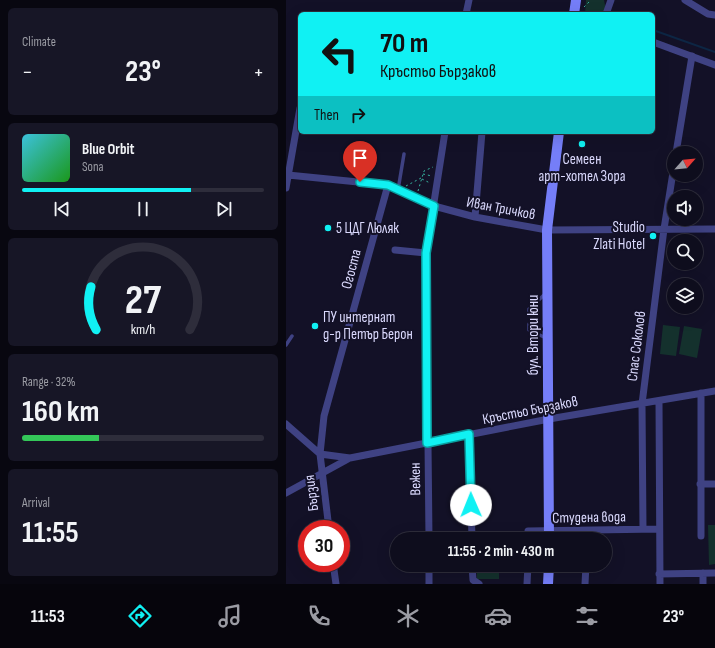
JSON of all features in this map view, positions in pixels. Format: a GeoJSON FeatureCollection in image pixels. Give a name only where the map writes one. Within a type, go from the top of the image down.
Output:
{"type":"FeatureCollection","features":[{"type":"Feature","properties":{"kind":"street"},"geometry":{"type":"LineString","coordinates":[[466,12],[469,0]]}},
{"type":"Feature","properties":{"kind":"street"},"geometry":{"type":"LineString","coordinates":[[574,12],[576,0]]}},
{"type":"Feature","properties":{"kind":"street"},"geometry":{"type":"LineString","coordinates":[[685,0],[708,14],[715,15]]}},
{"type":"Feature","properties":{"kind":"street"},"geometry":{"type":"LineString","coordinates":[[607,12],[610,1]]}},
{"type":"Feature","properties":{"kind":"street"},"geometry":{"type":"LineString","coordinates":[[655,43],[715,65]]}},
{"type":"Feature","properties":{"kind":"street"},"geometry":{"type":"LineString","coordinates":[[677,146],[692,56]]}},
{"type":"Feature","properties":{"kind":"street"},"geometry":{"type":"LineString","coordinates":[[286,186],[298,119]]}},
{"type":"Feature","properties":{"kind":"street","name":"Вежен"},"geometry":{"type":"LineString","coordinates":[[429,532],[426,253],[445,134]]}},
{"type":"Feature","properties":{"kind":"street"},"geometry":{"type":"LineString","coordinates":[[474,217],[482,134]]}},
{"type":"Feature","properties":{"kind":"street","name":"бул. Втори юни"},"geometry":{"type":"LineString","coordinates":[[549,532],[547,230],[559,134]]}},
{"type":"Feature","properties":{"kind":"street","name":"Иван Тричков"},"geometry":{"type":"LineString","coordinates":[[288,175],[388,185],[434,206],[474,217],[547,230],[715,229]]}},
{"type":"Feature","properties":{"kind":"street","name":"Спас Соколов"},"geometry":{"type":"LineString","coordinates":[[643,529],[642,404],[664,229],[671,182]]}},
{"type":"Feature","properties":{"kind":"street","name":"Огоста"},"geometry":{"type":"LineString","coordinates":[[320,454],[324,416],[388,185]]}},
{"type":"Feature","properties":{"kind":"street"},"geometry":{"type":"LineString","coordinates":[[395,250],[426,253]]}},
{"type":"Feature","properties":{"kind":"street","name":"Кръстьо Бързаков"},"geometry":{"type":"LineString","coordinates":[[286,493],[350,458],[549,419],[659,402],[715,391]]}},
{"type":"Feature","properties":{"kind":"street"},"geometry":{"type":"LineString","coordinates":[[701,393],[701,536]]}},
{"type":"Feature","properties":{"kind":"street"},"geometry":{"type":"LineString","coordinates":[[659,402],[658,529],[660,584]]}},
{"type":"Feature","properties":{"kind":"street"},"geometry":{"type":"LineString","coordinates":[[286,424],[320,454]]}},
{"type":"Feature","properties":{"kind":"street"},"geometry":{"type":"LineString","coordinates":[[469,434],[472,532]]}},
{"type":"Feature","properties":{"kind":"street","name":"Кръстьо Бързаков"},"geometry":{"type":"LineString","coordinates":[[320,454],[350,458]]}},
{"type":"Feature","properties":{"kind":"street","name":"Бързия"},"geometry":{"type":"LineString","coordinates":[[320,454],[328,520]]}},
{"type":"Feature","properties":{"kind":"street"},"geometry":{"type":"LineString","coordinates":[[700,484],[715,484]]}},
{"type":"Feature","properties":{"kind":"street","name":"Студена вода"},"geometry":{"type":"LineString","coordinates":[[571,532],[586,530],[658,529]]}},
{"type":"Feature","properties":{"kind":"street"},"geometry":{"type":"LineString","coordinates":[[334,572],[336,584]]}},
{"type":"Feature","properties":{"kind":"street"},"geometry":{"type":"LineString","coordinates":[[429,572],[429,584]]}},
{"type":"Feature","properties":{"kind":"street"},"geometry":{"type":"LineString","coordinates":[[472,572],[473,580],[479,584]]}},
{"type":"Feature","properties":{"kind":"street"},"geometry":{"type":"LineString","coordinates":[[527,584],[528,572]]}},
{"type":"Feature","properties":{"kind":"street"},"geometry":{"type":"LineString","coordinates":[[548,584],[549,572]]}},
{"type":"Feature","properties":{"kind":"street"},"geometry":{"type":"LineString","coordinates":[[586,572],[586,584]]}},
{"type":"Feature","properties":{"kind":"street"},"geometry":{"type":"LineString","coordinates":[[703,573],[703,584]]}},
{"type":"Feature","properties":{"kind":"street"},"geometry":{"type":"LineString","coordinates":[[660,574],[715,573]]}},
{"type":"Feature","properties":{"kind":"lane"},"geometry":{"type":"LineString","coordinates":[[398,190],[404,154]]}},
{"type":"Feature","properties":{"kind":"lane"},"geometry":{"type":"LineString","coordinates":[[529,313],[529,309],[547,292]]}},
{"type":"Feature","properties":{"kind":"lane"},"geometry":{"type":"LineString","coordinates":[[529,324],[529,330],[548,339]]}},
{"type":"Feature","properties":{"kind":"lane"},"geometry":{"type":"LineString","coordinates":[[286,345],[292,336]]}},
{"type":"Feature","properties":{"kind":"path"},"geometry":{"type":"LineString","coordinates":[[584,7],[591,0]]}},
{"type":"Feature","properties":{"kind":"path"},"geometry":{"type":"LineString","coordinates":[[417,198],[424,171],[440,163]]}},
{"type":"Feature","properties":{"kind":"path"},"geometry":{"type":"LineString","coordinates":[[423,174],[438,178]]}},
{"type":"Feature","properties":{"kind":"path"},"geometry":{"type":"LineString","coordinates":[[398,190],[421,178]]}},
{"type":"Feature","properties":{"kind":"path"},"geometry":{"type":"LineString","coordinates":[[421,178],[437,186]]}},
{"type":"Feature","properties":{"kind":"green space"},"geometry":{"type":"Polygon","coordinates":[[[586,0],[604,0],[605,12],[585,12],[586,0]]]}},
{"type":"Feature","properties":{"kind":"green space"},"geometry":{"type":"Polygon","coordinates":[[[663,325],[680,327],[676,356],[660,354],[663,325]]]}},
{"type":"Feature","properties":{"kind":"green space"},"geometry":{"type":"Polygon","coordinates":[[[684,326],[702,329],[697,358],[679,354],[684,326]]]}},
{"type":"Feature","properties":{"kind":"green space"},"geometry":{"type":"Polygon","coordinates":[[[708,525],[715,525],[715,564],[709,565],[708,525]]]}},
{"type":"Feature","properties":{"kind":"green space"},"geometry":{"type":"Polygon","coordinates":[[[477,572],[499,572],[499,579],[477,579],[477,572]]]}},
{"type":"Feature","properties":{"kind":"waterway"},"geometry":{"type":"LineString","coordinates":[[655,31],[715,52]]}},
{"type":"Feature","properties":{"kind":"place","name":"Семеен арт-хотел Зора"},"geometry":{"type":"Point","coordinates":[582,144]}},
{"type":"Feature","properties":{"kind":"place","name":"5 ЦДГ Люляк"},"geometry":{"type":"Point","coordinates":[328,228]}},
{"type":"Feature","properties":{"kind":"place","name":"Studio Zlati Hotel"},"geometry":{"type":"Point","coordinates":[653,236]}},
{"type":"Feature","properties":{"kind":"place","name":"ПУ интернат д-р Петър Берон"},"geometry":{"type":"Point","coordinates":[315,326]}},
{"type":"Feature","properties":{"kind":"route"},"geometry":{"type":"LineString","coordinates":[[360,182],[388,185],[434,206],[426,253],[427,443],[469,434],[471,505]]}}]}
